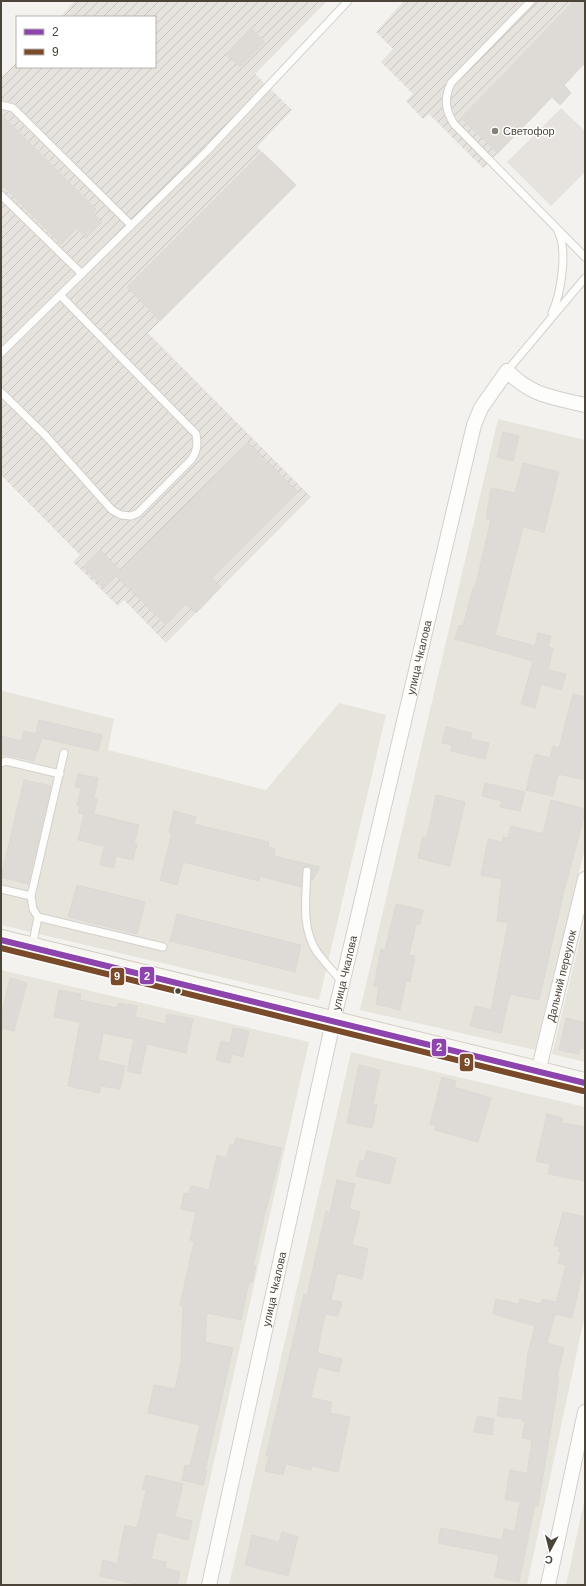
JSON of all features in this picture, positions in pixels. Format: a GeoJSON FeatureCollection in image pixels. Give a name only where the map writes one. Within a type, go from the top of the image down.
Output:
{"type":"FeatureCollection","features":[{"type":"Feature","properties":{"kind":"main road"},"geometry":{"type":"LineString","coordinates":[[1,940],[585,1083]]}},
{"type":"Feature","properties":{"kind":"street"},"geometry":{"type":"LineString","coordinates":[[507,371],[520,384],[533,391],[585,405]]}},
{"type":"Feature","properties":{"kind":"street","name":"улица Чкалова"},"geometry":{"type":"LineString","coordinates":[[209,1585],[333,1022],[466,454],[474,425],[481,408],[507,371]]}},
{"type":"Feature","properties":{"kind":"street","name":"Дальний переулок"},"geometry":{"type":"LineString","coordinates":[[538,1072],[585,879]]}},
{"type":"Feature","properties":{"kind":"street"},"geometry":{"type":"LineString","coordinates":[[548,1585],[585,1412]]}},
{"type":"Feature","properties":{"kind":"lane"},"geometry":{"type":"LineString","coordinates":[[1,353],[206,151],[348,1]]}},
{"type":"Feature","properties":{"kind":"lane"},"geometry":{"type":"LineString","coordinates":[[531,1],[451,83],[447,93],[446,102],[448,115],[454,124],[585,257]]}},
{"type":"Feature","properties":{"kind":"lane"},"geometry":{"type":"LineString","coordinates":[[1,105],[13,108],[132,225]]}},
{"type":"Feature","properties":{"kind":"lane"},"geometry":{"type":"LineString","coordinates":[[1,194],[82,274]]}},
{"type":"Feature","properties":{"kind":"lane"},"geometry":{"type":"LineString","coordinates":[[548,320],[556,303],[562,261],[562,242],[555,226]]}},
{"type":"Feature","properties":{"kind":"lane"},"geometry":{"type":"LineString","coordinates":[[507,371],[548,320],[585,278]]}},
{"type":"Feature","properties":{"kind":"lane"},"geometry":{"type":"LineString","coordinates":[[1,392],[45,434],[104,502],[121,515],[131,516],[138,513],[191,460],[196,452],[198,443],[196,434],[60,295]]}},
{"type":"Feature","properties":{"kind":"lane"},"geometry":{"type":"LineString","coordinates":[[32,948],[38,917],[32,903],[31,896],[64,753]]}},
{"type":"Feature","properties":{"kind":"lane"},"geometry":{"type":"LineString","coordinates":[[1,762],[60,774]]}},
{"type":"Feature","properties":{"kind":"lane"},"geometry":{"type":"LineString","coordinates":[[307,871],[306,921],[312,942],[317,951],[343,983]]}},
{"type":"Feature","properties":{"kind":"lane"},"geometry":{"type":"LineString","coordinates":[[1,889],[31,896]]}},
{"type":"Feature","properties":{"kind":"lane"},"geometry":{"type":"LineString","coordinates":[[38,917],[163,947]]}},
{"type":"Feature","properties":{"kind":"shaded area"},"geometry":{"type":"Polygon","coordinates":[[[75,1],[327,1],[255,74],[292,110],[257,147],[296,185],[148,333],[311,497],[166,643],[124,600],[118,606],[73,562],[80,555],[1,475],[1,78],[16,63],[16,68],[156,68],[156,16],[61,16],[75,1]]]}},
{"type":"Feature","properties":{"kind":"shaded area"},"geometry":{"type":"Polygon","coordinates":[[[404,1],[585,1],[585,63],[483,168],[429,114],[423,119],[406,101],[413,94],[381,62],[393,49],[376,32],[404,1]]]}},
{"type":"Feature","properties":{"kind":"shaded area"},"geometry":{"type":"Polygon","coordinates":[[[561,108],[585,131],[585,172],[551,206],[507,162],[561,108]]]}},
{"type":"Feature","properties":{"kind":"shaded area"},"geometry":{"type":"Polygon","coordinates":[[[498,419],[585,440],[585,848],[535,1050],[360,1010],[498,419]]]}},
{"type":"Feature","properties":{"kind":"shaded area"},"geometry":{"type":"Polygon","coordinates":[[[3,691],[114,719],[108,750],[266,790],[339,703],[386,715],[319,1000],[1,925],[1,693],[3,691]]]}},
{"type":"Feature","properties":{"kind":"shaded area"},"geometry":{"type":"Polygon","coordinates":[[[585,919],[585,1062],[552,1054],[585,919]]]}},
{"type":"Feature","properties":{"kind":"shaded area"},"geometry":{"type":"Polygon","coordinates":[[[1,970],[309,1042],[186,1585],[1,1585],[1,970]]]}},
{"type":"Feature","properties":{"kind":"shaded area"},"geometry":{"type":"Polygon","coordinates":[[[351,1052],[585,1107],[585,1314],[527,1585],[229,1585],[351,1052]]]}},
{"type":"Feature","properties":{"kind":"shaded area"},"geometry":{"type":"Polygon","coordinates":[[[585,1498],[585,1585],[566,1585],[585,1498]]]}},
{"type":"Feature","properties":{"kind":"building"},"geometry":{"type":"Polygon","coordinates":[[[574,1],[585,1],[585,63],[564,85],[571,93],[560,105],[552,97],[498,153],[461,118],[574,1]]]}},
{"type":"Feature","properties":{"kind":"building"},"geometry":{"type":"Polygon","coordinates":[[[251,28],[265,42],[240,67],[226,54],[251,28]]]}},
{"type":"Feature","properties":{"kind":"building"},"geometry":{"type":"Polygon","coordinates":[[[1,114],[96,209],[93,213],[102,222],[86,238],[77,228],[61,244],[1,184],[1,114]]]}},
{"type":"Feature","properties":{"kind":"building"},"geometry":{"type":"Polygon","coordinates":[[[262,152],[296,185],[160,321],[127,287],[262,152]]]}},
{"type":"Feature","properties":{"kind":"building"},"geometry":{"type":"Polygon","coordinates":[[[503,432],[519,436],[513,461],[497,457],[503,432]]]}},
{"type":"Feature","properties":{"kind":"building"},"geometry":{"type":"Polygon","coordinates":[[[248,442],[298,492],[212,578],[221,587],[196,613],[186,604],[166,625],[116,576],[104,588],[83,567],[100,550],[121,571],[248,442]]]}},
{"type":"Feature","properties":{"kind":"building"},"geometry":{"type":"Polygon","coordinates":[[[523,463],[559,472],[544,532],[523,527],[495,635],[535,646],[538,633],[551,636],[548,647],[553,648],[548,670],[566,674],[561,690],[541,684],[535,708],[521,704],[533,661],[455,639],[459,625],[463,626],[473,588],[475,588],[491,520],[486,519],[491,488],[515,493],[523,463]]]}},
{"type":"Feature","properties":{"kind":"building"},"geometry":{"type":"Polygon","coordinates":[[[573,694],[585,697],[585,780],[558,774],[553,796],[526,790],[535,754],[550,758],[553,746],[559,748],[573,694]]]}},
{"type":"Feature","properties":{"kind":"building"},"geometry":{"type":"Polygon","coordinates":[[[39,720],[102,735],[98,751],[42,738],[34,761],[1,754],[1,736],[21,741],[24,731],[36,734],[39,720]]]}},
{"type":"Feature","properties":{"kind":"building"},"geometry":{"type":"Polygon","coordinates":[[[446,727],[472,733],[470,739],[489,743],[485,759],[451,751],[452,745],[442,743],[446,727]]]}},
{"type":"Feature","properties":{"kind":"building"},"geometry":{"type":"Polygon","coordinates":[[[78,774],[98,778],[94,798],[97,799],[94,814],[139,825],[134,844],[137,844],[133,860],[116,856],[114,868],[100,865],[104,846],[78,840],[84,814],[78,813],[80,806],[77,805],[81,788],[75,787],[78,774]]]}},
{"type":"Feature","properties":{"kind":"building"},"geometry":{"type":"Polygon","coordinates":[[[24,780],[51,786],[28,884],[1,877],[24,780]]]}},
{"type":"Feature","properties":{"kind":"building"},"geometry":{"type":"Polygon","coordinates":[[[485,783],[525,792],[520,811],[500,807],[502,801],[482,796],[485,783]]]}},
{"type":"Feature","properties":{"kind":"building"},"geometry":{"type":"Polygon","coordinates":[[[436,795],[465,802],[450,866],[418,858],[423,837],[427,837],[436,795]]]}},
{"type":"Feature","properties":{"kind":"building"},"geometry":{"type":"Polygon","coordinates":[[[551,800],[585,809],[585,813],[563,895],[539,1000],[510,994],[501,1033],[470,1026],[475,1006],[491,1010],[508,923],[497,921],[502,879],[481,875],[488,839],[502,842],[503,837],[508,838],[511,826],[543,834],[551,800]]]}},
{"type":"Feature","properties":{"kind":"building"},"geometry":{"type":"Polygon","coordinates":[[[174,811],[196,817],[194,824],[269,842],[268,847],[275,849],[274,856],[320,867],[312,881],[311,868],[307,866],[303,868],[301,887],[260,876],[259,881],[183,862],[177,885],[160,880],[172,833],[169,832],[174,811]]]}},
{"type":"Feature","properties":{"kind":"building"},"geometry":{"type":"Polygon","coordinates":[[[77,885],[145,902],[137,934],[68,917],[77,885]]]}},
{"type":"Feature","properties":{"kind":"building"},"geometry":{"type":"Polygon","coordinates":[[[396,904],[423,910],[420,924],[416,924],[409,955],[415,956],[410,982],[406,981],[400,1010],[376,1004],[379,987],[374,986],[381,949],[385,950],[396,904]]]}},
{"type":"Feature","properties":{"kind":"building"},"geometry":{"type":"Polygon","coordinates":[[[177,914],[301,945],[295,972],[170,941],[177,914]]]}},
{"type":"Feature","properties":{"kind":"building"},"geometry":{"type":"Polygon","coordinates":[[[10,978],[27,983],[14,1031],[1,1028],[1,1008],[3,1008],[10,978]]]}},
{"type":"Feature","properties":{"kind":"building"},"geometry":{"type":"Polygon","coordinates":[[[59,990],[81,994],[80,1000],[117,1008],[118,1003],[137,1006],[135,1017],[165,1024],[167,1014],[193,1019],[186,1053],[147,1044],[140,1074],[127,1071],[134,1039],[103,1033],[98,1060],[125,1066],[120,1089],[101,1086],[99,1093],[68,1086],[80,1022],[54,1017],[59,990]]]}},
{"type":"Feature","properties":{"kind":"building"},"geometry":{"type":"Polygon","coordinates":[[[566,1018],[585,1023],[585,1049],[580,1048],[579,1054],[559,1050],[566,1018]]]}},
{"type":"Feature","properties":{"kind":"building"},"geometry":{"type":"Polygon","coordinates":[[[233,1028],[249,1031],[243,1057],[232,1054],[230,1063],[216,1060],[221,1041],[230,1043],[233,1028]]]}},
{"type":"Feature","properties":{"kind":"building"},"geometry":{"type":"Polygon","coordinates":[[[359,1065],[380,1070],[373,1104],[377,1105],[372,1128],[347,1123],[359,1065]]]}},
{"type":"Feature","properties":{"kind":"building"},"geometry":{"type":"Polygon","coordinates":[[[442,1077],[456,1081],[454,1087],[491,1098],[478,1142],[435,1130],[436,1126],[430,1124],[442,1077]]]}},
{"type":"Feature","properties":{"kind":"building"},"geometry":{"type":"Polygon","coordinates":[[[547,1114],[563,1118],[562,1123],[585,1127],[585,1181],[548,1174],[550,1164],[536,1161],[547,1114]]]}},
{"type":"Feature","properties":{"kind":"building"},"geometry":{"type":"Polygon","coordinates":[[[236,1138],[282,1148],[253,1266],[256,1266],[252,1283],[249,1282],[241,1320],[207,1313],[205,1342],[233,1348],[205,1470],[207,1470],[203,1485],[182,1480],[185,1465],[190,1466],[200,1425],[148,1413],[154,1385],[175,1389],[181,1361],[183,1306],[180,1305],[194,1241],[190,1240],[196,1212],[181,1209],[184,1193],[189,1194],[191,1186],[209,1190],[217,1155],[227,1158],[230,1145],[234,1146],[236,1138]]]}},
{"type":"Feature","properties":{"kind":"building"},"geometry":{"type":"Polygon","coordinates":[[[367,1151],[396,1158],[390,1184],[356,1176],[360,1160],[364,1161],[367,1151]]]}},
{"type":"Feature","properties":{"kind":"building"},"geometry":{"type":"Polygon","coordinates":[[[337,1180],[355,1184],[349,1209],[360,1212],[352,1245],[368,1249],[362,1279],[337,1273],[331,1300],[342,1302],[338,1316],[325,1314],[317,1353],[342,1359],[339,1372],[318,1367],[311,1398],[332,1402],[330,1413],[350,1417],[338,1472],[312,1466],[311,1470],[286,1464],[283,1475],[265,1471],[269,1456],[266,1456],[304,1294],[307,1295],[326,1211],[330,1213],[337,1180]]]}},
{"type":"Feature","properties":{"kind":"building"},"geometry":{"type":"Polygon","coordinates":[[[563,1212],[585,1217],[585,1262],[572,1318],[555,1314],[547,1343],[564,1348],[557,1376],[559,1377],[556,1398],[538,1506],[535,1505],[519,1582],[495,1577],[499,1555],[438,1543],[441,1528],[502,1540],[504,1529],[513,1531],[515,1529],[520,1502],[505,1499],[510,1470],[527,1473],[532,1440],[522,1438],[525,1422],[522,1421],[522,1419],[497,1416],[500,1397],[522,1401],[528,1353],[535,1326],[493,1314],[496,1299],[519,1304],[520,1299],[541,1304],[542,1299],[556,1302],[566,1265],[558,1263],[561,1252],[558,1251],[559,1247],[554,1245],[563,1212]]]}},
{"type":"Feature","properties":{"kind":"building"},"geometry":{"type":"Polygon","coordinates":[[[477,1416],[494,1419],[492,1435],[474,1432],[477,1416]]]}},
{"type":"Feature","properties":{"kind":"building"},"geometry":{"type":"Polygon","coordinates":[[[146,1475],[183,1484],[175,1517],[192,1521],[188,1540],[157,1532],[151,1559],[166,1562],[165,1568],[180,1572],[177,1585],[140,1585],[100,1576],[103,1560],[117,1564],[125,1525],[137,1528],[146,1490],[142,1489],[146,1475]]]}},
{"type":"Feature","properties":{"kind":"building"},"geometry":{"type":"Polygon","coordinates":[[[282,1532],[298,1537],[288,1576],[245,1565],[252,1535],[279,1542],[282,1532]]]}},
{"type":"Feature","properties":{"kind":"transit line","name":"2"},"geometry":{"type":"LineString","coordinates":[[1,940],[585,1083]]}},
{"type":"Feature","properties":{"kind":"transit line","name":"9"},"geometry":{"type":"LineString","coordinates":[[1,948],[583,1091]]}},
{"type":"Feature","properties":{"kind":"place","name":"Светофор"},"geometry":{"type":"Point","coordinates":[495,131]}}]}
